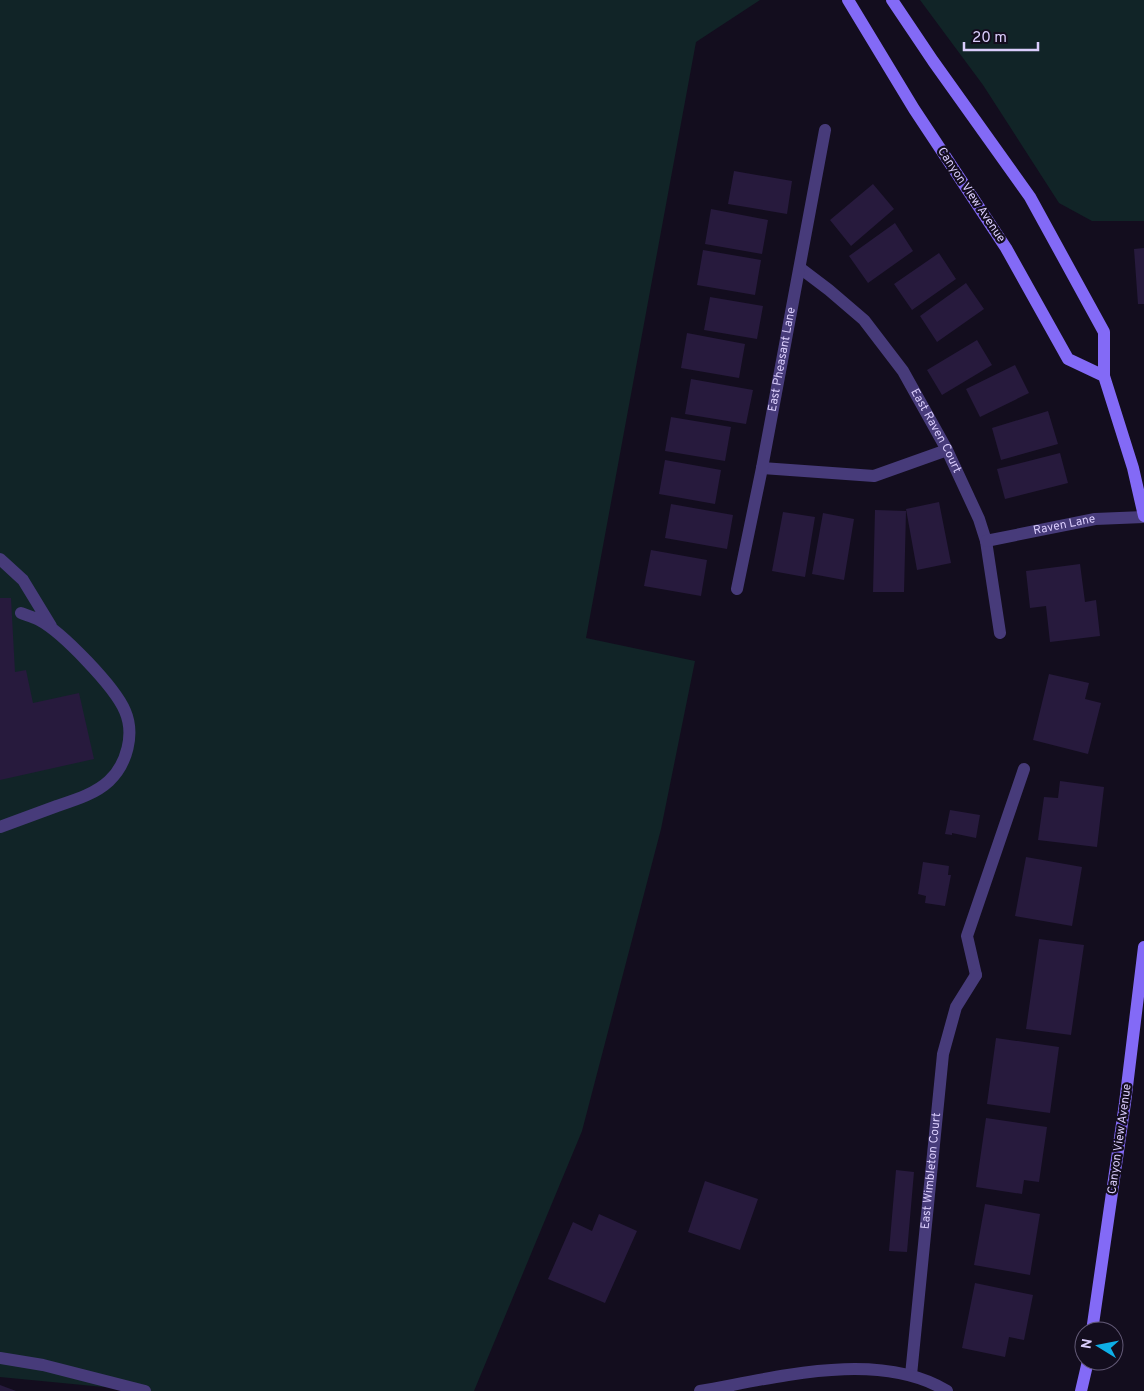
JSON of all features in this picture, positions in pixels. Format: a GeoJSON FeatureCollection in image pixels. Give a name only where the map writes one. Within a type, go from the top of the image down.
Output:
{"type":"FeatureCollection","features":[{"type":"Feature","properties":{"kind":"street","name":"Canyon View Avenue"},"geometry":{"type":"LineString","coordinates":[[848,0],[914,109],[1006,248],[1068,359],[1104,376]]}},
{"type":"Feature","properties":{"kind":"street"},"geometry":{"type":"LineString","coordinates":[[892,0],[1030,197],[1104,332],[1104,376],[1133,468],[1144,516]]}},
{"type":"Feature","properties":{"kind":"street","name":"East Pheasant Lane"},"geometry":{"type":"LineString","coordinates":[[737,589],[762,468],[825,130]]}},
{"type":"Feature","properties":{"kind":"street","name":"East Raven Court"},"geometry":{"type":"LineString","coordinates":[[800,268],[864,320],[903,371],[947,450],[979,519],[986,541],[1000,633]]}},
{"type":"Feature","properties":{"kind":"street"},"geometry":{"type":"LineString","coordinates":[[762,468],[874,476],[947,450]]}},
{"type":"Feature","properties":{"kind":"street","name":"Raven Lane"},"geometry":{"type":"LineString","coordinates":[[986,541],[1095,519],[1144,516]]}},
{"type":"Feature","properties":{"kind":"street"},"geometry":{"type":"LineString","coordinates":[[0,559],[23,580],[54,631]]}},
{"type":"Feature","properties":{"kind":"street"},"geometry":{"type":"LineString","coordinates":[[0,827],[83,797],[100,788],[115,775],[122,764],[128,748],[129,729],[125,711],[112,690],[73,647],[39,620],[21,613]]}},
{"type":"Feature","properties":{"kind":"street","name":"East Wimbleton Court"},"geometry":{"type":"LineString","coordinates":[[910,1375],[943,1054],[956,1007],[976,976],[967,936],[1024,768]]}},
{"type":"Feature","properties":{"kind":"street","name":"Canyon View Avenue"},"geometry":{"type":"LineString","coordinates":[[1093,1321],[1125,1103],[1144,947]]}},
{"type":"Feature","properties":{"kind":"street"},"geometry":{"type":"LineString","coordinates":[[0,1358],[43,1365],[145,1391]]}},
{"type":"Feature","properties":{"kind":"street"},"geometry":{"type":"LineString","coordinates":[[700,1391],[829,1369],[868,1369],[910,1375],[938,1385],[947,1391]]}},
{"type":"Feature","properties":{"kind":"street"},"geometry":{"type":"LineString","coordinates":[[1081,1391],[1086,1371]]}},
{"type":"Feature","properties":{"kind":"green space"},"geometry":{"type":"Polygon","coordinates":[[[0,0],[760,0],[696,42],[586,638],[695,661],[661,829],[582,1131],[474,1391],[145,1391],[0,1377],[0,0]]]}},
{"type":"Feature","properties":{"kind":"green space"},"geometry":{"type":"Polygon","coordinates":[[[920,0],[1144,0],[1144,221],[1092,221],[1059,203],[983,85],[920,0]]]}},
{"type":"Feature","properties":{"kind":"building"},"geometry":{"type":"Polygon","coordinates":[[[734,171],[792,181],[787,214],[728,204],[734,171]]]}},
{"type":"Feature","properties":{"kind":"building"},"geometry":{"type":"Polygon","coordinates":[[[873,184],[894,209],[851,246],[830,220],[873,184]]]}},
{"type":"Feature","properties":{"kind":"building"},"geometry":{"type":"Polygon","coordinates":[[[711,209],[768,220],[762,254],[705,244],[711,209]]]}},
{"type":"Feature","properties":{"kind":"building"},"geometry":{"type":"Polygon","coordinates":[[[895,223],[913,251],[868,283],[849,256],[895,223]]]}},
{"type":"Feature","properties":{"kind":"building"},"geometry":{"type":"Polygon","coordinates":[[[1144,248],[1144,304],[1138,304],[1134,249],[1144,248]]]}},
{"type":"Feature","properties":{"kind":"building"},"geometry":{"type":"Polygon","coordinates":[[[703,250],[761,260],[755,295],[697,285],[703,250]]]}},
{"type":"Feature","properties":{"kind":"building"},"geometry":{"type":"Polygon","coordinates":[[[939,253],[956,279],[912,310],[894,284],[939,253]]]}},
{"type":"Feature","properties":{"kind":"building"},"geometry":{"type":"Polygon","coordinates":[[[966,283],[984,309],[937,342],[920,316],[966,283]]]}},
{"type":"Feature","properties":{"kind":"building"},"geometry":{"type":"Polygon","coordinates":[[[710,297],[763,306],[757,339],[704,330],[710,297]]]}},
{"type":"Feature","properties":{"kind":"building"},"geometry":{"type":"Polygon","coordinates":[[[687,333],[745,344],[739,378],[681,368],[687,333]]]}},
{"type":"Feature","properties":{"kind":"building"},"geometry":{"type":"Polygon","coordinates":[[[977,340],[992,365],[942,395],[927,370],[977,340]]]}},
{"type":"Feature","properties":{"kind":"building"},"geometry":{"type":"Polygon","coordinates":[[[1015,365],[1029,393],[980,417],[966,389],[1015,365]]]}},
{"type":"Feature","properties":{"kind":"building"},"geometry":{"type":"Polygon","coordinates":[[[691,379],[753,390],[746,424],[685,414],[691,379]]]}},
{"type":"Feature","properties":{"kind":"building"},"geometry":{"type":"Polygon","coordinates":[[[1048,411],[1058,444],[1001,460],[992,428],[1048,411]]]}},
{"type":"Feature","properties":{"kind":"building"},"geometry":{"type":"Polygon","coordinates":[[[671,417],[731,427],[725,461],[665,451],[671,417]]]}},
{"type":"Feature","properties":{"kind":"building"},"geometry":{"type":"Polygon","coordinates":[[[1060,453],[1068,483],[1005,499],[997,469],[1060,453]]]}},
{"type":"Feature","properties":{"kind":"building"},"geometry":{"type":"Polygon","coordinates":[[[665,460],[721,470],[715,504],[659,494],[665,460]]]}},
{"type":"Feature","properties":{"kind":"building"},"geometry":{"type":"Polygon","coordinates":[[[939,502],[951,563],[917,570],[906,509],[939,502]]]}},
{"type":"Feature","properties":{"kind":"building"},"geometry":{"type":"Polygon","coordinates":[[[671,504],[733,515],[727,549],[665,538],[671,504]]]}},
{"type":"Feature","properties":{"kind":"building"},"geometry":{"type":"Polygon","coordinates":[[[875,510],[906,511],[904,592],[873,592],[875,510]]]}},
{"type":"Feature","properties":{"kind":"building"},"geometry":{"type":"Polygon","coordinates":[[[783,512],[815,517],[805,577],[772,571],[783,512]]]}},
{"type":"Feature","properties":{"kind":"building"},"geometry":{"type":"Polygon","coordinates":[[[823,513],[854,519],[844,580],[812,574],[823,513]]]}},
{"type":"Feature","properties":{"kind":"building"},"geometry":{"type":"Polygon","coordinates":[[[651,550],[707,560],[701,596],[644,586],[651,550]]]}},
{"type":"Feature","properties":{"kind":"building"},"geometry":{"type":"Polygon","coordinates":[[[1080,564],[1085,602],[1096,600],[1100,636],[1050,642],[1046,606],[1030,608],[1026,571],[1080,564]]]}},
{"type":"Feature","properties":{"kind":"building"},"geometry":{"type":"Polygon","coordinates":[[[0,598],[11,598],[15,672],[26,670],[33,703],[79,693],[94,759],[0,780],[0,598]]]}},
{"type":"Feature","properties":{"kind":"building"},"geometry":{"type":"Polygon","coordinates":[[[1049,674],[1089,683],[1085,699],[1101,703],[1088,754],[1033,740],[1049,674]]]}},
{"type":"Feature","properties":{"kind":"building"},"geometry":{"type":"Polygon","coordinates":[[[1060,781],[1104,787],[1097,847],[1038,840],[1044,797],[1058,798],[1060,781]]]}},
{"type":"Feature","properties":{"kind":"building"},"geometry":{"type":"Polygon","coordinates":[[[950,810],[980,815],[976,838],[952,833],[952,835],[945,834],[950,810]]]}},
{"type":"Feature","properties":{"kind":"building"},"geometry":{"type":"Polygon","coordinates":[[[1026,857],[1082,867],[1072,926],[1015,916],[1026,857]]]}},
{"type":"Feature","properties":{"kind":"building"},"geometry":{"type":"Polygon","coordinates":[[[923,862],[949,866],[948,875],[951,875],[945,906],[925,903],[926,896],[918,894],[923,862]]]}},
{"type":"Feature","properties":{"kind":"building"},"geometry":{"type":"Polygon","coordinates":[[[1039,939],[1084,945],[1071,1035],[1026,1029],[1039,939]]]}},
{"type":"Feature","properties":{"kind":"building"},"geometry":{"type":"Polygon","coordinates":[[[996,1038],[1059,1047],[1050,1113],[987,1104],[996,1038]]]}},
{"type":"Feature","properties":{"kind":"building"},"geometry":{"type":"Polygon","coordinates":[[[986,1118],[1047,1127],[1039,1182],[1024,1180],[1022,1194],[976,1187],[986,1118]]]}},
{"type":"Feature","properties":{"kind":"building"},"geometry":{"type":"Polygon","coordinates":[[[896,1170],[914,1172],[907,1252],[889,1251],[896,1170]]]}},
{"type":"Feature","properties":{"kind":"building"},"geometry":{"type":"Polygon","coordinates":[[[705,1181],[758,1199],[740,1250],[688,1232],[705,1181]]]}},
{"type":"Feature","properties":{"kind":"building"},"geometry":{"type":"Polygon","coordinates":[[[985,1204],[1040,1214],[1030,1275],[974,1265],[985,1204]]]}},
{"type":"Feature","properties":{"kind":"building"},"geometry":{"type":"Polygon","coordinates":[[[599,1214],[637,1231],[605,1303],[548,1279],[573,1222],[592,1231],[599,1214]]]}},
{"type":"Feature","properties":{"kind":"building"},"geometry":{"type":"Polygon","coordinates":[[[975,1283],[1033,1295],[1024,1340],[1009,1337],[1005,1357],[962,1348],[975,1283]]]}},
{"type":"Feature","properties":{"kind":"building"},"geometry":{"type":"Polygon","coordinates":[[[0,1385],[16,1391],[0,1391],[0,1385]]]}}]}
